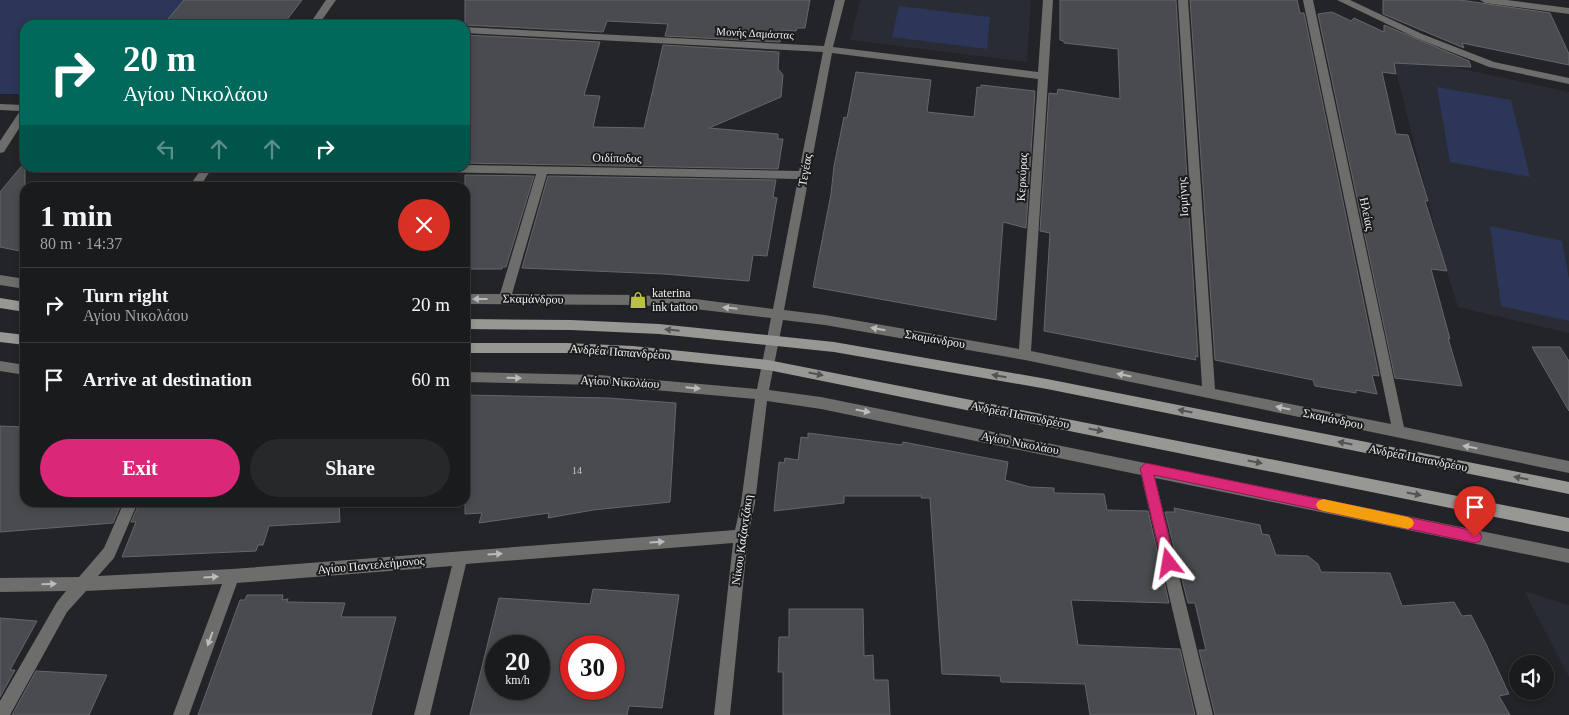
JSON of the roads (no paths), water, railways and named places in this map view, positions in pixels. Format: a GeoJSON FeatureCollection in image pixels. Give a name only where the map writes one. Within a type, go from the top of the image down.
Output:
{"type":"FeatureCollection","features":[{"type":"Feature","properties":{"kind":"main road"},"geometry":{"type":"LineString","coordinates":[[0,303],[20,306]]}},
{"type":"Feature","properties":{"kind":"main road","name":"Ανδρέα Παπανδρέου"},"geometry":{"type":"LineString","coordinates":[[470,324],[571,325],[659,329],[834,347],[1047,384],[1569,488]]}},
{"type":"Feature","properties":{"kind":"main road"},"geometry":{"type":"LineString","coordinates":[[0,337],[20,339]]}},
{"type":"Feature","properties":{"kind":"main road","name":"Ανδρέα Παπανδρέου"},"geometry":{"type":"LineString","coordinates":[[470,348],[566,348],[633,351],[768,365],[1569,525]]}},
{"type":"Feature","properties":{"kind":"street"},"geometry":{"type":"LineString","coordinates":[[318,20],[331,0]]}},
{"type":"Feature","properties":{"kind":"street","name":"Τεγέας"},"geometry":{"type":"LineString","coordinates":[[768,365],[828,49],[840,0]]}},
{"type":"Feature","properties":{"kind":"street","name":"Κερκύρας"},"geometry":{"type":"LineString","coordinates":[[1025,355],[1048,0]]}},
{"type":"Feature","properties":{"kind":"street","name":"Ισμήνης"},"geometry":{"type":"LineString","coordinates":[[1183,0],[1210,393]]}},
{"type":"Feature","properties":{"kind":"street","name":"Ηλείας"},"geometry":{"type":"LineString","coordinates":[[1308,0],[1399,433]]}},
{"type":"Feature","properties":{"kind":"street"},"geometry":{"type":"LineString","coordinates":[[1342,0],[1419,36],[1485,62],[1569,81]]}},
{"type":"Feature","properties":{"kind":"street"},"geometry":{"type":"LineString","coordinates":[[1485,0],[1569,11]]}},
{"type":"Feature","properties":{"kind":"street","name":"Μονής Δαμάστας"},"geometry":{"type":"LineString","coordinates":[[470,30],[828,49],[1042,76]]}},
{"type":"Feature","properties":{"kind":"street"},"geometry":{"type":"LineString","coordinates":[[0,107],[20,109]]}},
{"type":"Feature","properties":{"kind":"street"},"geometry":{"type":"LineString","coordinates":[[0,149],[20,118]]}},
{"type":"Feature","properties":{"kind":"street","name":"Οιδίποδος"},"geometry":{"type":"LineString","coordinates":[[470,169],[804,176]]}},
{"type":"Feature","properties":{"kind":"street"},"geometry":{"type":"LineString","coordinates":[[505,298],[542,170]]}},
{"type":"Feature","properties":{"kind":"street"},"geometry":{"type":"LineString","coordinates":[[0,280],[20,283]]}},
{"type":"Feature","properties":{"kind":"street","name":"Σκαμάνδρου"},"geometry":{"type":"LineString","coordinates":[[470,298],[638,300],[778,313],[1025,355],[1569,467]]}},
{"type":"Feature","properties":{"kind":"street","name":"Νίκου Καζαντζάκη"},"geometry":{"type":"LineString","coordinates":[[722,715],[741,536],[768,365]]}},
{"type":"Feature","properties":{"kind":"street"},"geometry":{"type":"LineString","coordinates":[[0,366],[20,369]]}},
{"type":"Feature","properties":{"kind":"street","name":"Αγίου Νικολάου"},"geometry":{"type":"LineString","coordinates":[[470,377],[642,383],[763,394],[821,403],[1569,556]]}},
{"type":"Feature","properties":{"kind":"street"},"geometry":{"type":"LineString","coordinates":[[1146,468],[1205,715]]}},
{"type":"Feature","properties":{"kind":"street"},"geometry":{"type":"LineString","coordinates":[[1,715],[62,607],[109,553],[129,507]]}},
{"type":"Feature","properties":{"kind":"street","name":"Αγίου Παντελεήμονος"},"geometry":{"type":"LineString","coordinates":[[0,585],[82,584],[232,576],[741,536]]}},
{"type":"Feature","properties":{"kind":"street"},"geometry":{"type":"LineString","coordinates":[[422,715],[461,557]]}},
{"type":"Feature","properties":{"kind":"street"},"geometry":{"type":"LineString","coordinates":[[181,715],[232,576]]}},
{"type":"Feature","properties":{"kind":"place","name":"katerina ink tattoo"},"geometry":{"type":"Point","coordinates":[638,300]}}]}
